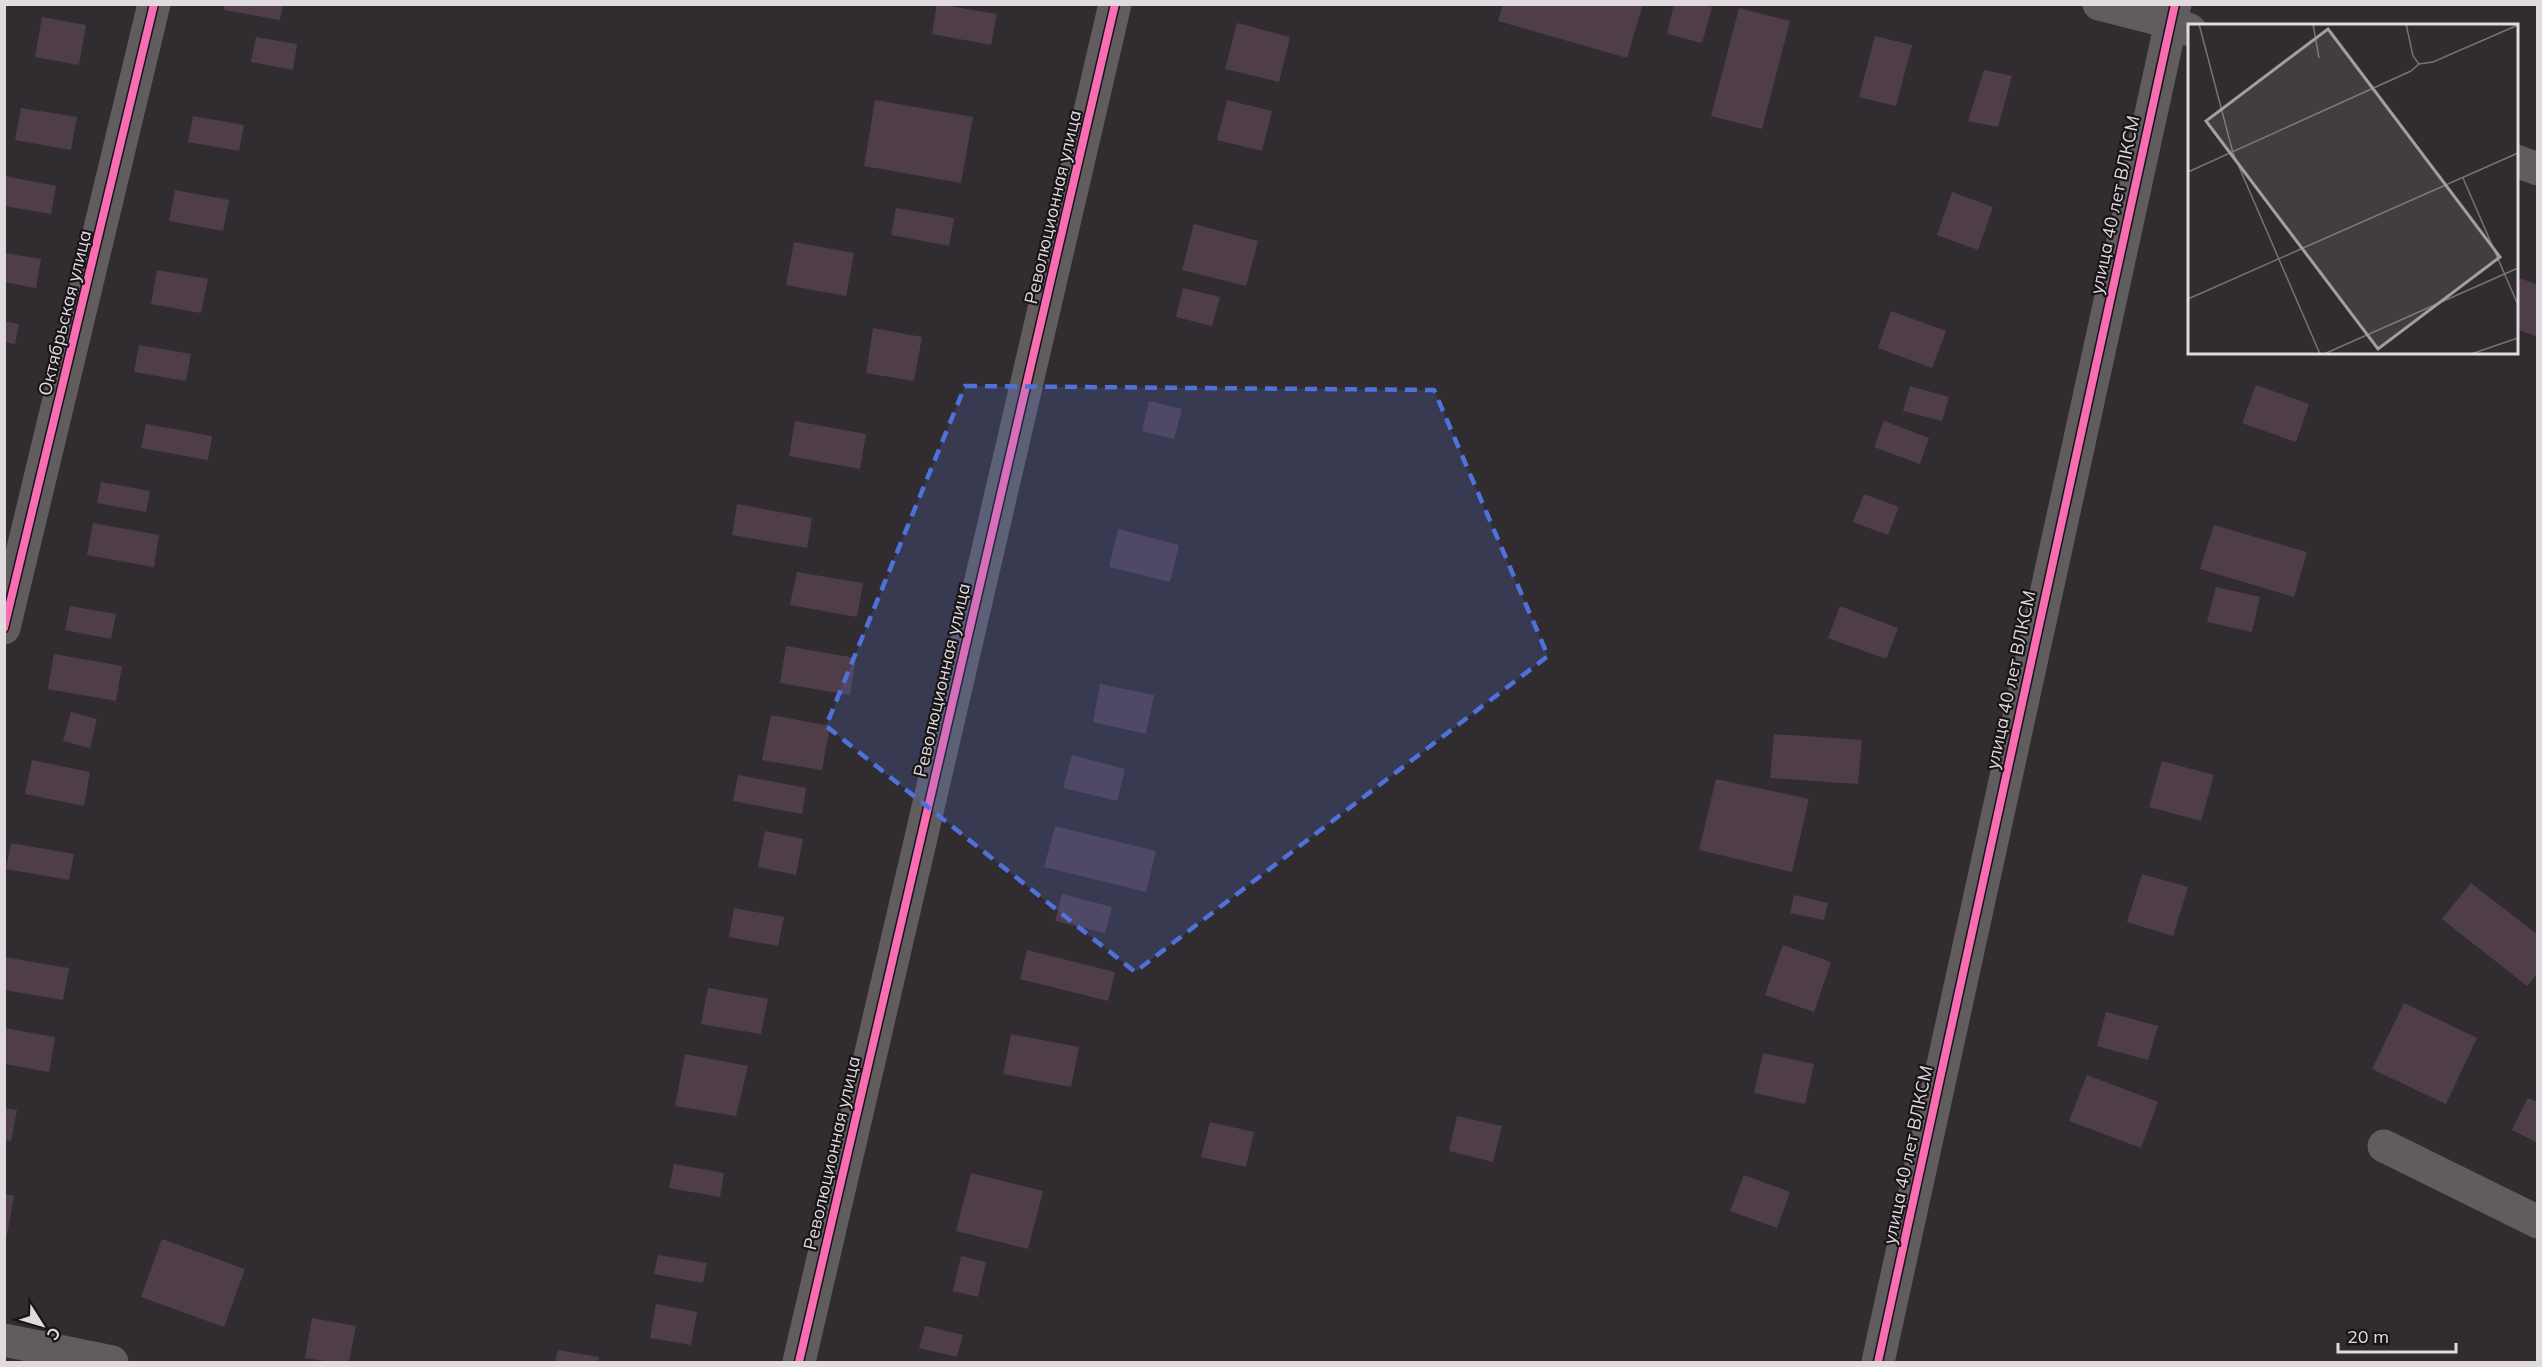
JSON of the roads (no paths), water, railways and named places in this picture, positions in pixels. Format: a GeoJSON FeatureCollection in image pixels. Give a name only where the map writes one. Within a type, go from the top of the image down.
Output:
{"type":"FeatureCollection","features":[{"type":"Feature","properties":{"kind":"street","name":"Октябрьская улица"},"geometry":{"type":"LineString","coordinates":[[4,628],[154,4]]}},
{"type":"Feature","properties":{"kind":"street","name":"Революционная улица"},"geometry":{"type":"LineString","coordinates":[[799,1362],[1115,4]]}},
{"type":"Feature","properties":{"kind":"street"},"geometry":{"type":"LineString","coordinates":[[2099,4],[2178,19]]}},
{"type":"Feature","properties":{"kind":"street","name":"улица 40 лет ВЛКСМ"},"geometry":{"type":"LineString","coordinates":[[1878,1362],[2178,19]]}},
{"type":"Feature","properties":{"kind":"street"},"geometry":{"type":"LineString","coordinates":[[2518,161],[2538,169]]}},
{"type":"Feature","properties":{"kind":"street"},"geometry":{"type":"LineString","coordinates":[[2384,1146],[2538,1222]]}},
{"type":"Feature","properties":{"kind":"street"},"geometry":{"type":"LineString","coordinates":[[4,1340],[112,1362]]}}]}
